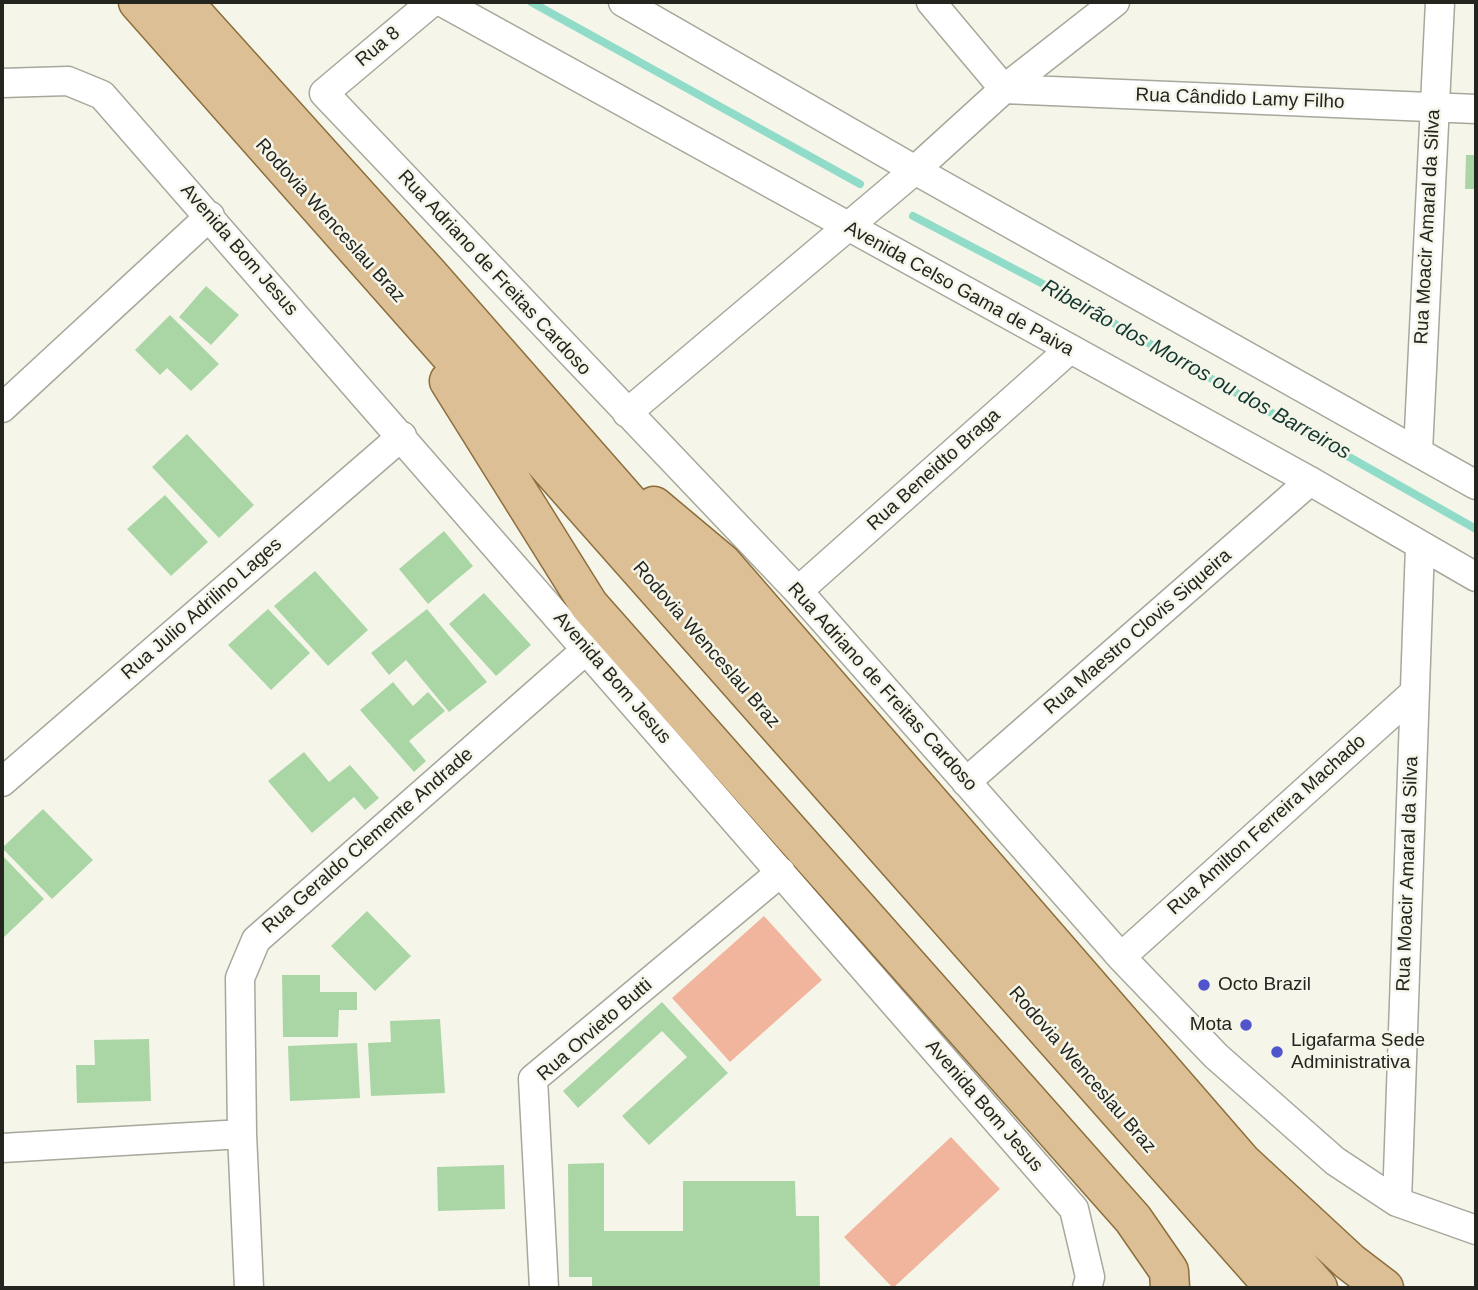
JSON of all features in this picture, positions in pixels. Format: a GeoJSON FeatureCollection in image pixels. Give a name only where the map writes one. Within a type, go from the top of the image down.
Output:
{"type":"FeatureCollection","features":[{"type":"Feature","properties":{"kind":"main road","name":"Rodovia Wenceslau Braz"},"geometry":{"type":"LineString","coordinates":[[138,2],[402,301],[661,568],[1318,1288]]}},
{"type":"Feature","properties":{"kind":"main road","name":"Rodovia Wenceslau Braz"},"geometry":{"type":"LineString","coordinates":[[183,2],[430,276],[661,568],[1275,1288]]}},
{"type":"Feature","properties":{"kind":"main road"},"geometry":{"type":"LineString","coordinates":[[430,276],[598,458],[722,563],[1242,1162],[1350,1262],[1384,1288]]}},
{"type":"Feature","properties":{"kind":"main road"},"geometry":{"type":"LineString","coordinates":[[402,301],[512,487],[589,605],[1133,1219],[1169,1271],[1170,1288]]}},
{"type":"Feature","properties":{"kind":"street","name":"Rua 8"},"geometry":{"type":"LineString","coordinates":[[324,93],[432,2]]}},
{"type":"Feature","properties":{"kind":"street","name":"Avenida Celso Gama de Paiva"},"geometry":{"type":"LineString","coordinates":[[442,2],[1310,481],[1476,577]]}},
{"type":"Feature","properties":{"kind":"street"},"geometry":{"type":"LineString","coordinates":[[623,2],[915,170],[1476,485]]}},
{"type":"Feature","properties":{"kind":"street"},"geometry":{"type":"LineString","coordinates":[[931,2],[1004,89]]}},
{"type":"Feature","properties":{"kind":"street"},"geometry":{"type":"LineString","coordinates":[[627,413],[845,226],[915,170],[1004,89],[1115,2]]}},
{"type":"Feature","properties":{"kind":"street","name":"Rua Moacir Amaral da Silva"},"geometry":{"type":"LineString","coordinates":[[1418,452],[1440,2]]}},
{"type":"Feature","properties":{"kind":"street","name":"Avenida Bom Jesus"},"geometry":{"type":"LineString","coordinates":[[2,83],[68,81],[102,95],[1074,1209],[1088,1283]]}},
{"type":"Feature","properties":{"kind":"street","name":"Rua Cândido Lamy Filho"},"geometry":{"type":"LineString","coordinates":[[1004,89],[1476,109]]}},
{"type":"Feature","properties":{"kind":"street","name":"Rua Adriano de Freitas Cardoso"},"geometry":{"type":"LineString","coordinates":[[324,93],[798,592],[1121,957],[1216,1056],[1335,1161],[1397,1202],[1476,1230]]}},
{"type":"Feature","properties":{"kind":"street"},"geometry":{"type":"LineString","coordinates":[[2,408],[210,216]]}},
{"type":"Feature","properties":{"kind":"street","name":"Rua Beneidto Braga"},"geometry":{"type":"LineString","coordinates":[[798,592],[1070,349]]}},
{"type":"Feature","properties":{"kind":"street","name":"Rua Julio Adrilino Lages"},"geometry":{"type":"LineString","coordinates":[[2,782],[402,436]]}},
{"type":"Feature","properties":{"kind":"street","name":"Rua Maestro Clovis Siqueira"},"geometry":{"type":"LineString","coordinates":[[967,782],[1310,481]]}},
{"type":"Feature","properties":{"kind":"street","name":"Rua Moacir Amaral da Silva"},"geometry":{"type":"LineString","coordinates":[[1397,1202],[1420,545]]}},
{"type":"Feature","properties":{"kind":"street","name":"Rua Geraldo Clemente Andrade"},"geometry":{"type":"LineString","coordinates":[[250,1288],[242,1134],[240,978],[256,940],[586,649]]}},
{"type":"Feature","properties":{"kind":"street","name":"Rua Amilton Ferreira Machado"},"geometry":{"type":"LineString","coordinates":[[1121,957],[1414,693]]}},
{"type":"Feature","properties":{"kind":"street","name":"Rua Orvieto Butti"},"geometry":{"type":"LineString","coordinates":[[544,1288],[533,1079],[781,872]]}},
{"type":"Feature","properties":{"kind":"street"},"geometry":{"type":"LineString","coordinates":[[2,1149],[242,1134]]}},
{"type":"Feature","properties":{"kind":"shaded area"},"geometry":{"type":"Polygon","coordinates":[[[764,916],[822,980],[730,1062],[672,998],[764,916]]]}},
{"type":"Feature","properties":{"kind":"shaded area"},"geometry":{"type":"Polygon","coordinates":[[[951,1137],[1000,1189],[893,1288],[844,1237],[951,1137]]]}},
{"type":"Feature","properties":{"kind":"building"},"geometry":{"type":"Polygon","coordinates":[[[1466,155],[1476,155],[1476,189],[1465,189],[1466,155]]]}},
{"type":"Feature","properties":{"kind":"building"},"geometry":{"type":"Polygon","coordinates":[[[206,286],[239,315],[211,345],[179,317],[206,286]]]}},
{"type":"Feature","properties":{"kind":"building"},"geometry":{"type":"Polygon","coordinates":[[[170,315],[219,364],[191,391],[167,368],[160,375],[135,350],[170,315]]]}},
{"type":"Feature","properties":{"kind":"building"},"geometry":{"type":"Polygon","coordinates":[[[187,434],[254,505],[219,538],[152,467],[187,434]]]}},
{"type":"Feature","properties":{"kind":"building"},"geometry":{"type":"Polygon","coordinates":[[[165,495],[208,542],[171,576],[127,529],[165,495]]]}},
{"type":"Feature","properties":{"kind":"building"},"geometry":{"type":"Polygon","coordinates":[[[444,531],[473,566],[428,604],[399,569],[444,531]]]}},
{"type":"Feature","properties":{"kind":"building"},"geometry":{"type":"Polygon","coordinates":[[[315,571],[368,630],[328,666],[274,606],[315,571]]]}},
{"type":"Feature","properties":{"kind":"building"},"geometry":{"type":"Polygon","coordinates":[[[484,593],[531,645],[496,676],[449,624],[484,593]]]}},
{"type":"Feature","properties":{"kind":"building"},"geometry":{"type":"Polygon","coordinates":[[[268,609],[310,653],[271,690],[228,645],[268,609]]]}},
{"type":"Feature","properties":{"kind":"building"},"geometry":{"type":"Polygon","coordinates":[[[427,609],[487,682],[449,712],[406,660],[389,675],[371,653],[427,609]]]}},
{"type":"Feature","properties":{"kind":"building"},"geometry":{"type":"Polygon","coordinates":[[[393,682],[413,706],[428,692],[445,711],[409,741],[426,761],[414,772],[360,710],[393,682]]]}},
{"type":"Feature","properties":{"kind":"building"},"geometry":{"type":"Polygon","coordinates":[[[304,752],[329,782],[350,765],[379,798],[365,810],[354,797],[312,833],[268,781],[304,752]]]}},
{"type":"Feature","properties":{"kind":"building"},"geometry":{"type":"Polygon","coordinates":[[[43,809],[93,860],[52,899],[2,848],[43,809]]]}},
{"type":"Feature","properties":{"kind":"building"},"geometry":{"type":"Polygon","coordinates":[[[2,855],[44,899],[3,938],[2,937],[2,855]]]}},
{"type":"Feature","properties":{"kind":"building"},"geometry":{"type":"Polygon","coordinates":[[[367,911],[411,956],[375,991],[331,946],[367,911]]]}},
{"type":"Feature","properties":{"kind":"building"},"geometry":{"type":"Polygon","coordinates":[[[282,975],[320,975],[320,992],[357,992],[357,1010],[339,1010],[338,1037],[283,1037],[282,975]]]}},
{"type":"Feature","properties":{"kind":"building"},"geometry":{"type":"Polygon","coordinates":[[[662,1002],[728,1073],[649,1145],[622,1116],[687,1057],[662,1031],[578,1108],[563,1091],[662,1002]]]}},
{"type":"Feature","properties":{"kind":"building"},"geometry":{"type":"Polygon","coordinates":[[[440,1019],[445,1093],[371,1096],[368,1043],[391,1042],[390,1021],[440,1019]]]}},
{"type":"Feature","properties":{"kind":"building"},"geometry":{"type":"Polygon","coordinates":[[[149,1039],[151,1101],[77,1103],[76,1065],[95,1065],[94,1040],[149,1039]]]}},
{"type":"Feature","properties":{"kind":"building"},"geometry":{"type":"Polygon","coordinates":[[[357,1043],[360,1098],[290,1101],[288,1046],[357,1043]]]}},
{"type":"Feature","properties":{"kind":"building"},"geometry":{"type":"Polygon","coordinates":[[[604,1163],[604,1231],[683,1231],[683,1181],[795,1181],[796,1216],[819,1216],[820,1288],[592,1288],[592,1277],[569,1277],[568,1164],[604,1163]]]}},
{"type":"Feature","properties":{"kind":"building"},"geometry":{"type":"Polygon","coordinates":[[[504,1165],[505,1209],[438,1211],[437,1167],[504,1165]]]}},
{"type":"Feature","properties":{"kind":"waterway","name":"Ribeirão dos Morros ou dos Barreiros"},"geometry":{"type":"LineString","coordinates":[[531,2],[860,184]]}},
{"type":"Feature","properties":{"kind":"waterway","name":"Ribeirão dos Morros ou dos Barreiros"},"geometry":{"type":"LineString","coordinates":[[913,216],[1064,295],[1476,529]]}},
{"type":"Feature","properties":{"kind":"place","name":"Octo Brazil"},"geometry":{"type":"Point","coordinates":[1204,985]}},
{"type":"Feature","properties":{"kind":"place","name":"Mota"},"geometry":{"type":"Point","coordinates":[1246,1025]}},
{"type":"Feature","properties":{"kind":"place","name":"Ligafarma Sede Administrativa"},"geometry":{"type":"Point","coordinates":[1277,1052]}}]}
